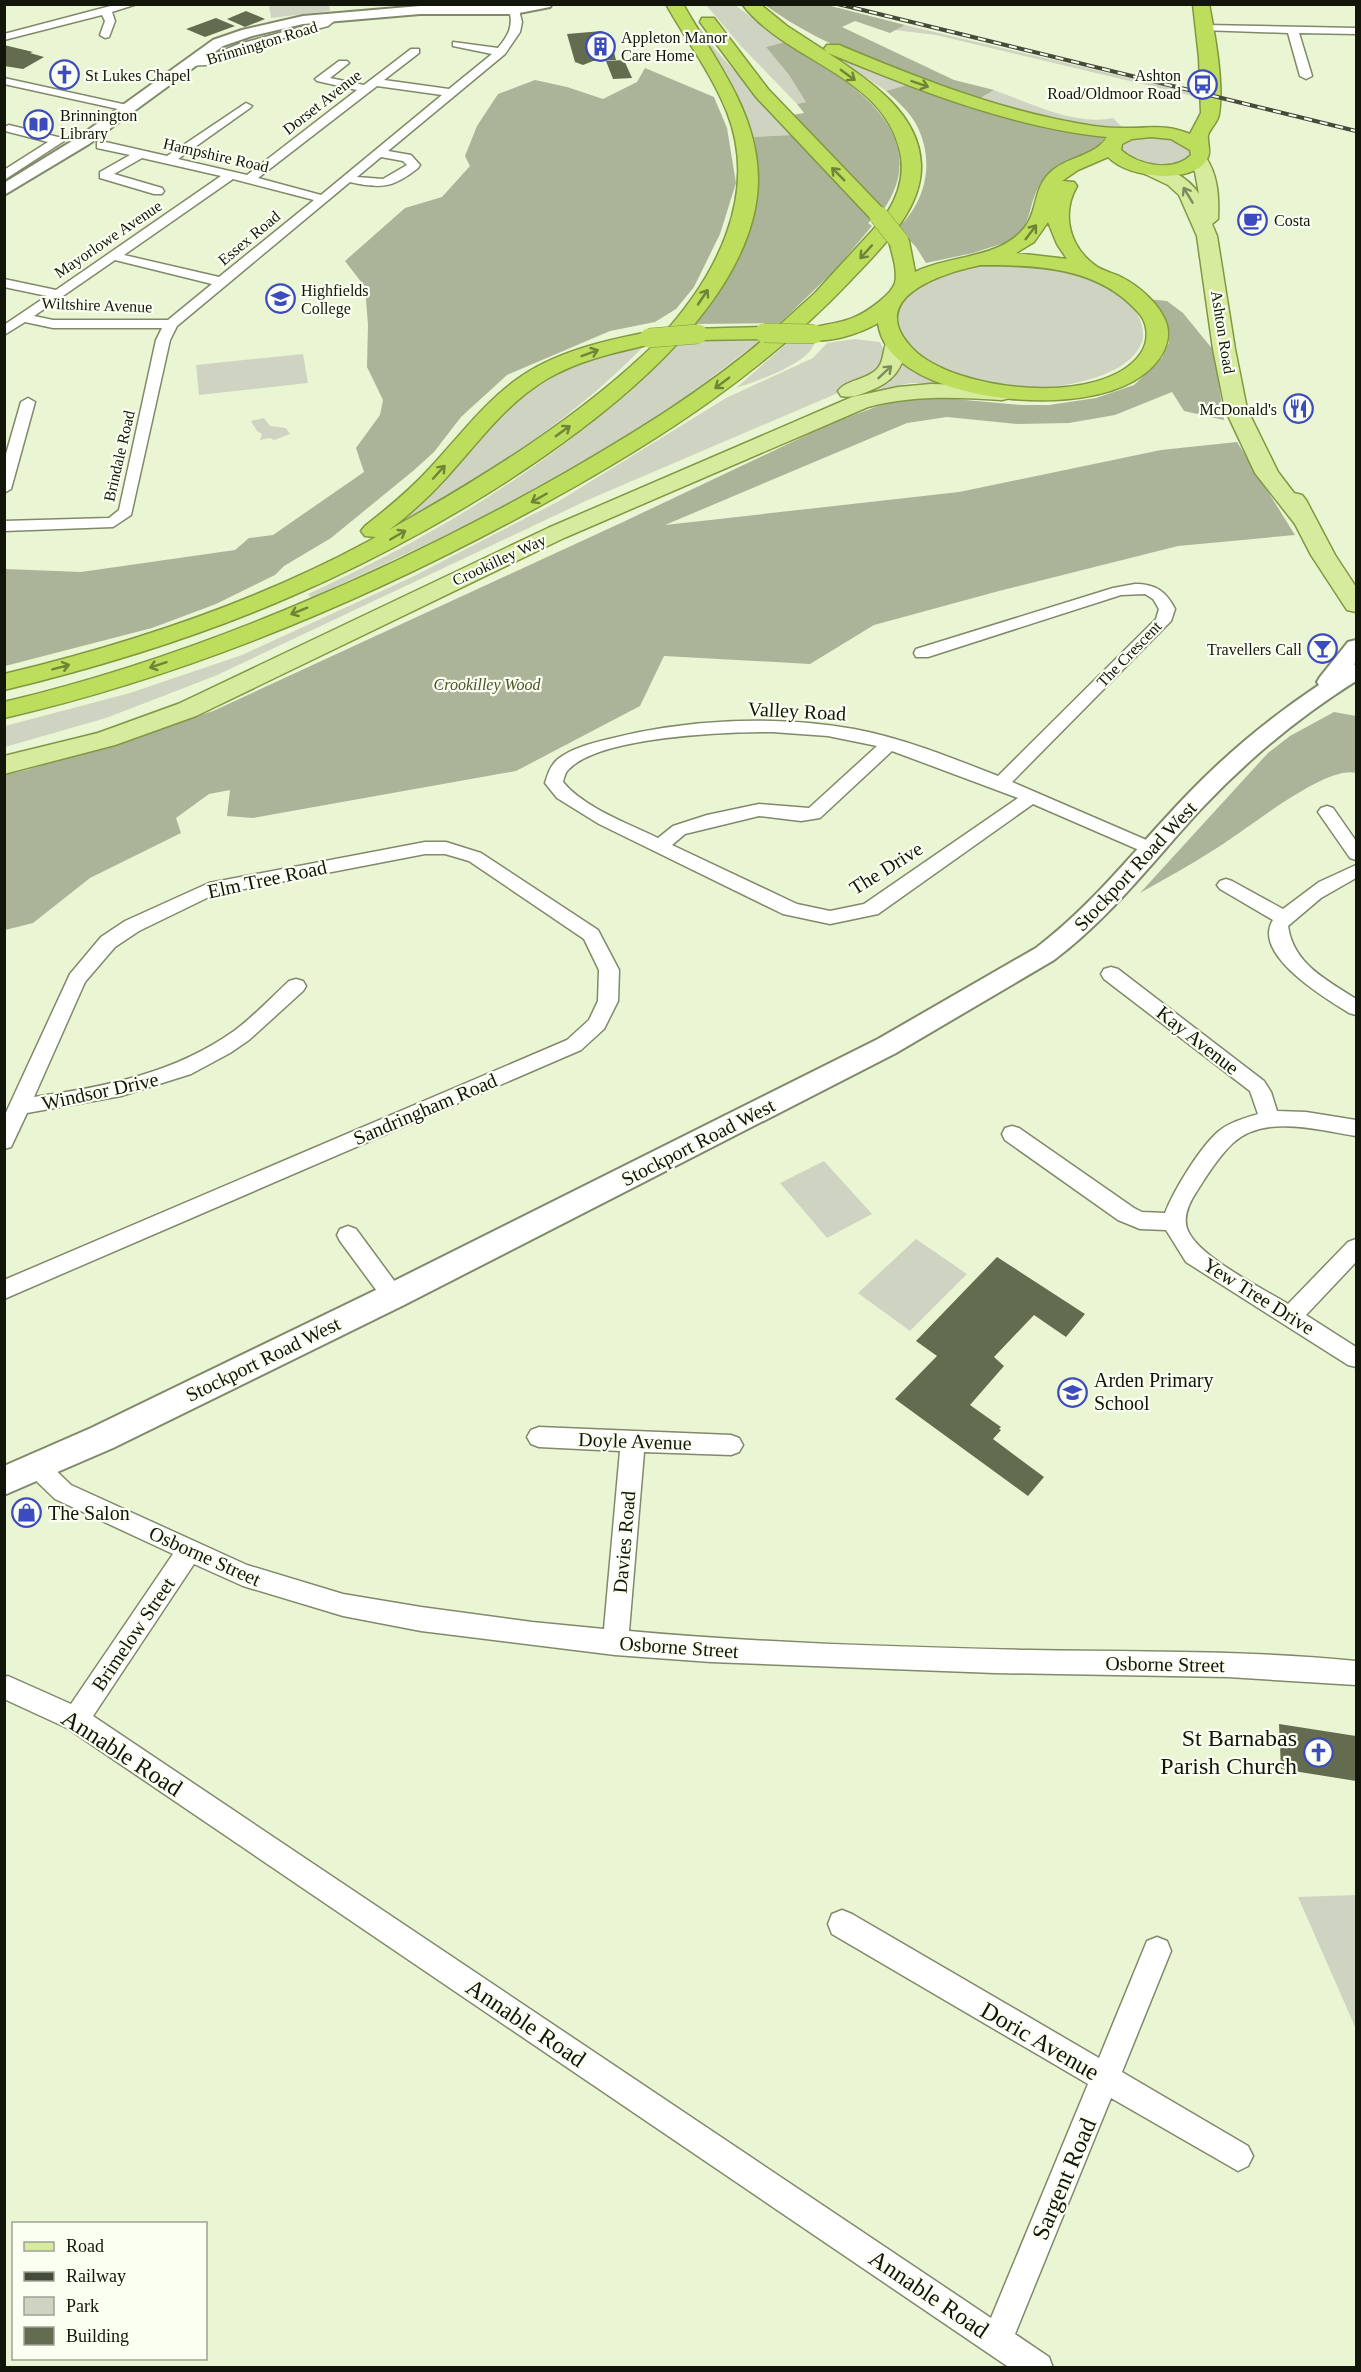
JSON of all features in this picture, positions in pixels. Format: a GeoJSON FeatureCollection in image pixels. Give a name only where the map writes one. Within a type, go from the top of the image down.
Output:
{"type":"FeatureCollection","features":[{"type":"Feature","properties":{"kind":"highway"},"geometry":{"type":"LineString","coordinates":[[4,682],[100,657],[197,625],[324,574],[382,545],[498,478],[590,411],[669,342],[724,265],[740,225],[748,186],[748,161],[744,133],[728,92],[674,4]]}},
{"type":"Feature","properties":{"kind":"highway"},"geometry":{"type":"LineString","coordinates":[[752,4],[828,47],[915,82],[1049,122],[1119,139],[1196,117],[1208,105]]}},
{"type":"Feature","properties":{"kind":"highway"},"geometry":{"type":"LineString","coordinates":[[4,710],[78,692],[213,646],[353,589],[424,556],[528,504],[663,425],[752,361],[807,312],[873,243],[901,206],[911,185],[910,152],[898,121],[877,97],[781,30],[752,4]]}},
{"type":"Feature","properties":{"kind":"highway"},"geometry":{"type":"LineString","coordinates":[[1092,273],[1074,257],[1062,236],[1058,221],[1061,195],[1069,185],[1086,174],[1144,168],[1179,169],[1198,154],[1199,132],[1210,116],[1209,63],[1201,4]]}},
{"type":"Feature","properties":{"kind":"highway"},"geometry":{"type":"LineString","coordinates":[[697,7],[762,93],[879,216],[899,241],[903,249],[905,286]]}},
{"type":"Feature","properties":{"kind":"highway"},"geometry":{"type":"LineString","coordinates":[[1151,131],[1185,138],[1198,154]]}},
{"type":"Feature","properties":{"kind":"highway"},"geometry":{"type":"LineString","coordinates":[[236,609],[253,596],[360,540],[396,514],[436,476],[476,429],[509,397],[539,375],[605,348],[649,339],[698,334],[814,334],[850,329],[870,321],[905,286],[919,277],[942,267],[1005,252],[1023,242],[1041,216],[1051,182],[1059,173],[1107,151],[1119,139]]}},
{"type":"Feature","properties":{"kind":"highway"},"geometry":{"type":"LineString","coordinates":[[1119,139],[1112,151],[1116,157],[1144,168]]}},
{"type":"Feature","properties":{"kind":"highway"},"geometry":{"type":"LineString","coordinates":[[890,303],[886,318],[888,329],[896,344],[910,359],[936,374],[959,383],[1002,393],[1046,395],[1091,388],[1121,378],[1148,358],[1156,345],[1157,329],[1153,317],[1133,294],[1092,273],[1035,260],[981,259]]}},
{"type":"Feature","properties":{"kind":"main road","name":"Brinnington Road"},"geometry":{"type":"LineString","coordinates":[[4,190],[83,141],[187,63],[218,43],[247,33],[278,24],[334,17],[407,13],[420,7],[514,10],[545,4]]}},
{"type":"Feature","properties":{"kind":"main road","name":"Ashton Road"},"geometry":{"type":"LineString","coordinates":[[1198,154],[1203,165],[1209,199],[1207,236],[1236,409],[1267,473],[1302,519],[1356,605]]}},
{"type":"Feature","properties":{"kind":"main road","name":"Ashton Road"},"geometry":{"type":"LineString","coordinates":[[1144,168],[1175,181],[1188,192],[1207,236]]}},
{"type":"Feature","properties":{"kind":"main road","name":"Crookilley Way"},"geometry":{"type":"LineString","coordinates":[[4,752],[105,725],[189,694],[251,666],[648,477],[882,377],[891,369],[896,344]]}},
{"type":"Feature","properties":{"kind":"main road","name":"Crookilley Way"},"geometry":{"type":"LineString","coordinates":[[4,765],[105,739],[187,710],[556,533],[860,402],[884,395],[925,389],[1002,393]]}},
{"type":"Feature","properties":{"kind":"main road","name":"Ashton Road"},"geometry":{"type":"LineString","coordinates":[[1323,555],[1353,582]]}},
{"type":"Feature","properties":{"kind":"main road","name":"Stockport Road West"},"geometry":{"type":"LineString","coordinates":[[1317,695],[1356,647]]}},
{"type":"Feature","properties":{"kind":"main road","name":"Stockport Road West"},"geometry":{"type":"LineString","coordinates":[[4,1481],[38,1467],[393,1296],[887,1046],[965,1002],[1063,942],[1093,916],[1194,802],[1241,756],[1273,728],[1317,695],[1356,671]]}},
{"type":"Feature","properties":{"kind":"main road","name":"Stockport Road West"},"geometry":{"type":"LineString","coordinates":[[1317,695],[1356,679]]}},
{"type":"Feature","properties":{"kind":"street"},"geometry":{"type":"LineString","coordinates":[[4,38],[132,4]]}},
{"type":"Feature","properties":{"kind":"street"},"geometry":{"type":"LineString","coordinates":[[62,9],[71,19]]}},
{"type":"Feature","properties":{"kind":"street"},"geometry":{"type":"LineString","coordinates":[[105,35],[110,21],[106,10]]}},
{"type":"Feature","properties":{"kind":"street","name":"Essex Road"},"geometry":{"type":"LineString","coordinates":[[171,324],[501,52],[514,36],[517,27],[518,20],[514,10]]}},
{"type":"Feature","properties":{"kind":"street"},"geometry":{"type":"LineString","coordinates":[[1206,28],[1356,31]]}},
{"type":"Feature","properties":{"kind":"street"},"geometry":{"type":"LineString","coordinates":[[1293,30],[1306,76]]}},
{"type":"Feature","properties":{"kind":"street"},"geometry":{"type":"LineString","coordinates":[[457,44],[501,52]]}},
{"type":"Feature","properties":{"kind":"street","name":"Dorset Avenue"},"geometry":{"type":"LineString","coordinates":[[249,179],[415,51]]}},
{"type":"Feature","properties":{"kind":"street"},"geometry":{"type":"LineString","coordinates":[[343,63],[317,82],[451,93]]}},
{"type":"Feature","properties":{"kind":"street"},"geometry":{"type":"LineString","coordinates":[[4,81],[128,108]]}},
{"type":"Feature","properties":{"kind":"street"},"geometry":{"type":"LineString","coordinates":[[168,161],[246,106]]}},
{"type":"Feature","properties":{"kind":"street"},"geometry":{"type":"LineString","coordinates":[[4,176],[58,141],[9,129]]}},
{"type":"Feature","properties":{"kind":"street","name":"Hampshire Road"},"geometry":{"type":"LineString","coordinates":[[100,145],[249,179],[323,199]]}},
{"type":"Feature","properties":{"kind":"street"},"geometry":{"type":"LineString","coordinates":[[348,178],[373,184],[394,182],[414,165],[407,158],[378,153]]}},
{"type":"Feature","properties":{"kind":"street"},"geometry":{"type":"LineString","coordinates":[[140,154],[104,175],[158,191]]}},
{"type":"Feature","properties":{"kind":"street","name":"Mayorlowe Avenue"},"geometry":{"type":"LineString","coordinates":[[4,330],[231,176]]}},
{"type":"Feature","properties":{"kind":"street"},"geometry":{"type":"LineString","coordinates":[[128,197],[143,186]]}},
{"type":"Feature","properties":{"kind":"street"},"geometry":{"type":"LineString","coordinates":[[112,256],[222,282]]}},
{"type":"Feature","properties":{"kind":"street"},"geometry":{"type":"LineString","coordinates":[[4,283],[58,294]]}},
{"type":"Feature","properties":{"kind":"street","name":"Wiltshire Avenue"},"geometry":{"type":"LineString","coordinates":[[22,318],[53,324],[171,324]]}},
{"type":"Feature","properties":{"kind":"street","name":"Brindale Road"},"geometry":{"type":"LineString","coordinates":[[4,526],[113,522],[126,512],[164,340],[171,324]]}},
{"type":"Feature","properties":{"kind":"street"},"geometry":{"type":"LineString","coordinates":[[4,489],[9,456],[28,402]]}},
{"type":"Feature","properties":{"kind":"street","name":"The Crescent"},"geometry":{"type":"LineString","coordinates":[[922,652],[1119,591],[1151,590],[1161,596],[1167,609],[1163,621],[1001,783]]}},
{"type":"Feature","properties":{"kind":"street","name":"Valley Road"},"geometry":{"type":"LineString","coordinates":[[558,770],[570,758],[614,743],[676,731],[732,728],[809,729],[854,735],[889,744],[1001,783],[1031,797]]}},
{"type":"Feature","properties":{"kind":"street"},"geometry":{"type":"LineString","coordinates":[[660,845],[680,830],[749,812],[769,810],[801,815],[814,814],[889,744]]}},
{"type":"Feature","properties":{"kind":"street","name":"The Drive"},"geometry":{"type":"LineString","coordinates":[[558,770],[554,783],[563,794],[605,820],[790,909],[819,918],[840,918],[871,909],[1031,797]]}},
{"type":"Feature","properties":{"kind":"street"},"geometry":{"type":"LineString","coordinates":[[1031,797],[1152,849]]}},
{"type":"Feature","properties":{"kind":"street"},"geometry":{"type":"LineString","coordinates":[[1327,812],[1356,854]]}},
{"type":"Feature","properties":{"kind":"street","name":"Elm Tree Road"},"geometry":{"type":"LineString","coordinates":[[4,1141],[77,979],[108,942],[132,926],[209,889],[424,848],[446,848]]}},
{"type":"Feature","properties":{"kind":"street","name":"Sandringham Road"},"geometry":{"type":"LineString","coordinates":[[4,1290],[574,1045],[597,1024],[608,1000],[609,970],[591,935],[475,857],[446,848]]}},
{"type":"Feature","properties":{"kind":"street"},"geometry":{"type":"LineString","coordinates":[[1356,871],[1345,875],[1284,918],[1280,925],[1279,935],[1283,951],[1297,968],[1356,1008]]}},
{"type":"Feature","properties":{"kind":"street"},"geometry":{"type":"LineString","coordinates":[[1226,885],[1284,918]]}},
{"type":"Feature","properties":{"kind":"street","name":"Kay Avenue"},"geometry":{"type":"LineString","coordinates":[[1111,974],[1257,1086],[1269,1118]]}},
{"type":"Feature","properties":{"kind":"street","name":"Windsor Drive"},"geometry":{"type":"LineString","coordinates":[[19,1106],[35,1106],[116,1092],[151,1083],[185,1069],[242,1035],[296,986]]}},
{"type":"Feature","properties":{"kind":"street"},"geometry":{"type":"LineString","coordinates":[[1012,1134],[1126,1214],[1140,1220],[1175,1222],[1181,1200],[1226,1137],[1248,1124],[1269,1118],[1286,1118],[1356,1128]]}},
{"type":"Feature","properties":{"kind":"street","name":"Yew Tree Drive"},"geometry":{"type":"LineString","coordinates":[[1175,1222],[1180,1238],[1194,1256],[1356,1358]]}},
{"type":"Feature","properties":{"kind":"street"},"geometry":{"type":"LineString","coordinates":[[348,1235],[393,1296]]}},
{"type":"Feature","properties":{"kind":"street"},"geometry":{"type":"LineString","coordinates":[[1291,1316],[1356,1248]]}},
{"type":"Feature","properties":{"kind":"street","name":"Doyle Avenue"},"geometry":{"type":"LineString","coordinates":[[539,1437],[731,1445]]}},
{"type":"Feature","properties":{"kind":"street","name":"Davies Road"},"geometry":{"type":"LineString","coordinates":[[615,1643],[633,1441]]}},
{"type":"Feature","properties":{"kind":"street","name":"Osborne Street"},"geometry":{"type":"LineString","coordinates":[[38,1467],[63,1492],[243,1575],[342,1605],[502,1630],[615,1643],[711,1650],[1228,1665],[1356,1674]]}},
{"type":"Feature","properties":{"kind":"street","name":"Brimelow Street"},"geometry":{"type":"LineString","coordinates":[[76,1719],[190,1549]]}},
{"type":"Feature","properties":{"kind":"street","name":"Annable Road"},"geometry":{"type":"LineString","coordinates":[[8,1688],[76,1719],[1038,2367]]}},
{"type":"Feature","properties":{"kind":"street","name":"Doric Avenue"},"geometry":{"type":"LineString","coordinates":[[842,1924],[1238,2156]]}},
{"type":"Feature","properties":{"kind":"street","name":"Sargent Road"},"geometry":{"type":"LineString","coordinates":[[997,2340],[1157,1951]]}},
{"type":"Feature","properties":{"kind":"green space"},"geometry":{"type":"Polygon","coordinates":[[[269,5],[329,5],[330,11],[271,18],[269,5]]]}},
{"type":"Feature","properties":{"kind":"green space"},"geometry":{"type":"Polygon","coordinates":[[[683,5],[715,49],[791,135],[754,137],[733,87],[683,5]]]}},
{"type":"Feature","properties":{"kind":"green space"},"geometry":{"type":"Polygon","coordinates":[[[706,5],[735,5],[785,42],[766,47],[807,102],[797,104],[741,46],[706,5]]]}},
{"type":"Feature","properties":{"kind":"green space"},"geometry":{"type":"Polygon","coordinates":[[[765,5],[827,5],[905,25],[890,33],[855,21],[842,27],[954,80],[994,90],[977,100],[867,60],[814,35],[765,5]]]}},
{"type":"Feature","properties":{"kind":"green space"},"geometry":{"type":"Polygon","coordinates":[[[905,25],[1197,94],[1197,97],[936,35],[895,30],[905,25]]]}},
{"type":"Feature","properties":{"kind":"green space"},"geometry":{"type":"Polygon","coordinates":[[[785,42],[833,72],[857,91],[877,110],[892,133],[899,157],[897,183],[882,212],[786,116],[804,113],[797,104],[806,102],[789,75],[766,47],[785,42]]]}},
{"type":"Feature","properties":{"kind":"green space"},"geometry":{"type":"Polygon","coordinates":[[[829,52],[910,84],[886,91],[829,52]]]}},
{"type":"Feature","properties":{"kind":"green space"},"geometry":{"type":"Polygon","coordinates":[[[645,68],[714,97],[727,128],[736,183],[720,234],[694,287],[676,309],[655,322],[610,331],[507,375],[461,417],[434,452],[413,471],[331,538],[284,566],[275,575],[216,604],[152,628],[5,666],[5,569],[81,572],[235,550],[249,538],[273,535],[364,472],[356,448],[380,415],[383,400],[367,367],[368,325],[365,287],[345,261],[405,208],[442,197],[470,166],[465,156],[477,126],[498,94],[535,80],[567,87],[603,99],[637,82],[645,68]]]}},
{"type":"Feature","properties":{"kind":"green space"},"geometry":{"type":"Polygon","coordinates":[[[910,84],[1107,136],[1095,150],[1083,158],[1061,166],[1047,175],[1036,192],[1025,225],[1014,239],[1005,245],[1001,244],[973,253],[926,263],[916,247],[898,228],[908,217],[921,193],[925,180],[926,153],[914,121],[886,91],[910,84]]]}},
{"type":"Feature","properties":{"kind":"green space"},"geometry":{"type":"Polygon","coordinates":[[[994,90],[1068,116],[1098,120],[1113,118],[1122,127],[1089,128],[977,100],[994,90]]]}},
{"type":"Feature","properties":{"kind":"green space"},"geometry":{"type":"Polygon","coordinates":[[[791,135],[872,220],[868,223],[872,226],[835,270],[780,323],[693,324],[735,259],[753,213],[758,164],[754,137],[791,135]]]}},
{"type":"Feature","properties":{"kind":"green space"},"geometry":{"type":"Polygon","coordinates":[[[1136,136],[1173,139],[1187,146],[1190,150],[1190,157],[1172,166],[1142,165],[1119,153],[1121,143],[1136,136]]]}},
{"type":"Feature","properties":{"kind":"green space"},"geometry":{"type":"Polygon","coordinates":[[[1018,263],[1082,276],[1111,290],[1136,312],[1139,318],[1143,334],[1138,350],[1118,368],[1092,379],[1065,385],[1025,388],[966,379],[948,372],[921,359],[899,338],[894,323],[896,308],[904,294],[916,284],[964,268],[987,264],[1018,263]]]}},
{"type":"Feature","properties":{"kind":"green space","name":"Crookilley Wood"},"geometry":{"type":"Polygon","coordinates":[[[1147,299],[1167,301],[1183,313],[1214,351],[1224,420],[1184,411],[1172,392],[1115,415],[1069,423],[1017,424],[947,417],[907,423],[665,525],[959,492],[1161,450],[1237,442],[1295,535],[1178,546],[999,591],[874,625],[810,664],[664,656],[640,706],[516,771],[253,818],[227,816],[230,790],[209,794],[176,818],[181,833],[90,878],[33,923],[5,930],[4,775],[27,770],[213,711],[832,423],[892,401],[943,398],[1049,405],[1096,398],[1134,385],[1162,358],[1169,342],[1166,328],[1147,299]]]}},
{"type":"Feature","properties":{"kind":"green space"},"geometry":{"type":"Polygon","coordinates":[[[792,339],[815,342],[811,350],[803,357],[781,371],[736,388],[792,339]]]}},
{"type":"Feature","properties":{"kind":"green space"},"geometry":{"type":"Polygon","coordinates":[[[855,339],[880,342],[886,355],[885,364],[859,384],[590,499],[215,676],[106,718],[5,747],[5,726],[130,693],[242,655],[412,577],[559,501],[726,398],[813,358],[827,343],[855,339]]]}},
{"type":"Feature","properties":{"kind":"green space"},"geometry":{"type":"Polygon","coordinates":[[[759,341],[668,411],[526,498],[311,598],[308,594],[416,540],[517,478],[583,430],[620,399],[656,367],[677,343],[759,341]]]}},
{"type":"Feature","properties":{"kind":"green space"},"geometry":{"type":"Polygon","coordinates":[[[644,346],[584,401],[518,451],[449,496],[378,536],[520,397],[569,368],[608,354],[644,346]]]}},
{"type":"Feature","properties":{"kind":"green space"},"geometry":{"type":"Polygon","coordinates":[[[303,354],[308,383],[199,395],[196,365],[303,354]]]}},
{"type":"Feature","properties":{"kind":"green space"},"geometry":{"type":"Polygon","coordinates":[[[901,363],[938,383],[910,383],[867,394],[597,511],[244,678],[112,729],[5,760],[5,758],[104,729],[183,700],[261,667],[630,493],[865,392],[887,381],[901,363]]]}},
{"type":"Feature","properties":{"kind":"green space"},"geometry":{"type":"Polygon","coordinates":[[[264,418],[270,426],[286,428],[290,434],[274,440],[270,438],[260,440],[262,434],[257,431],[251,421],[264,418]]]}},
{"type":"Feature","properties":{"kind":"green space"},"geometry":{"type":"Polygon","coordinates":[[[1334,712],[1356,716],[1356,773],[1342,773],[1305,789],[1203,857],[1140,893],[1268,753],[1290,736],[1334,712]]]}},
{"type":"Feature","properties":{"kind":"green space"},"geometry":{"type":"Polygon","coordinates":[[[824,1161],[872,1214],[827,1238],[780,1183],[824,1161]]]}},
{"type":"Feature","properties":{"kind":"green space"},"geometry":{"type":"Polygon","coordinates":[[[916,1239],[967,1274],[910,1331],[858,1293],[916,1239]]]}},
{"type":"Feature","properties":{"kind":"green space"},"geometry":{"type":"Polygon","coordinates":[[[1356,1895],[1356,2029],[1298,1897],[1356,1895]]]}},
{"type":"Feature","properties":{"kind":"building"},"geometry":{"type":"Polygon","coordinates":[[[246,11],[265,19],[245,27],[227,19],[246,11]]]}},
{"type":"Feature","properties":{"kind":"building"},"geometry":{"type":"Polygon","coordinates":[[[216,18],[235,26],[205,37],[186,29],[216,18]]]}},
{"type":"Feature","properties":{"kind":"building","name":"Appleton Manor Care Home"},"geometry":{"type":"Polygon","coordinates":[[[602,31],[604,41],[611,41],[616,60],[593,61],[583,65],[575,62],[567,34],[602,31]]]}},
{"type":"Feature","properties":{"kind":"building"},"geometry":{"type":"Polygon","coordinates":[[[4,45],[44,57],[23,69],[4,66],[4,45]]]}},
{"type":"Feature","properties":{"kind":"building"},"geometry":{"type":"Polygon","coordinates":[[[624,60],[632,78],[613,79],[606,61],[624,60]]]}},
{"type":"Feature","properties":{"kind":"building"},"geometry":{"type":"Polygon","coordinates":[[[997,1257],[1085,1314],[1066,1337],[1034,1315],[994,1357],[1004,1366],[970,1405],[1001,1427],[993,1439],[1044,1477],[1028,1496],[895,1399],[937,1356],[916,1341],[997,1257]]]}},
{"type":"Feature","properties":{"kind":"building","name":"St Barnabas Parish Church"},"geometry":{"type":"Polygon","coordinates":[[[1279,1724],[1356,1736],[1356,1781],[1281,1769],[1279,1724]]]}},
{"type":"Feature","properties":{"kind":"railway"},"geometry":{"type":"LineString","coordinates":[[838,4],[1356,131]]}},
{"type":"Feature","properties":{"kind":"place","name":"Appleton Manor Care Home"},"geometry":{"type":"Point","coordinates":[600,46]}},
{"type":"Feature","properties":{"kind":"place","name":"St Lukes Chapel"},"geometry":{"type":"Point","coordinates":[64,75]}},
{"type":"Feature","properties":{"kind":"place","name":"Ashton Road/Oldmoor Road"},"geometry":{"type":"Point","coordinates":[1202,84]}},
{"type":"Feature","properties":{"kind":"place","name":"Brinnington Library"},"geometry":{"type":"Point","coordinates":[39,124]}},
{"type":"Feature","properties":{"kind":"place","name":"Costa"},"geometry":{"type":"Point","coordinates":[1253,220]}},
{"type":"Feature","properties":{"kind":"place","name":"Highfields College"},"geometry":{"type":"Point","coordinates":[280,299]}},
{"type":"Feature","properties":{"kind":"place","name":"McDonald's"},"geometry":{"type":"Point","coordinates":[1298,409]}},
{"type":"Feature","properties":{"kind":"place","name":"Travellers Call"},"geometry":{"type":"Point","coordinates":[1323,649]}},
{"type":"Feature","properties":{"kind":"place","name":"Arden Primary School"},"geometry":{"type":"Point","coordinates":[1073,1392]}},
{"type":"Feature","properties":{"kind":"place","name":"The Salon"},"geometry":{"type":"Point","coordinates":[27,1513]}},
{"type":"Feature","properties":{"kind":"place","name":"St Barnabas Parish Church"},"geometry":{"type":"Point","coordinates":[1318,1752]}}]}
